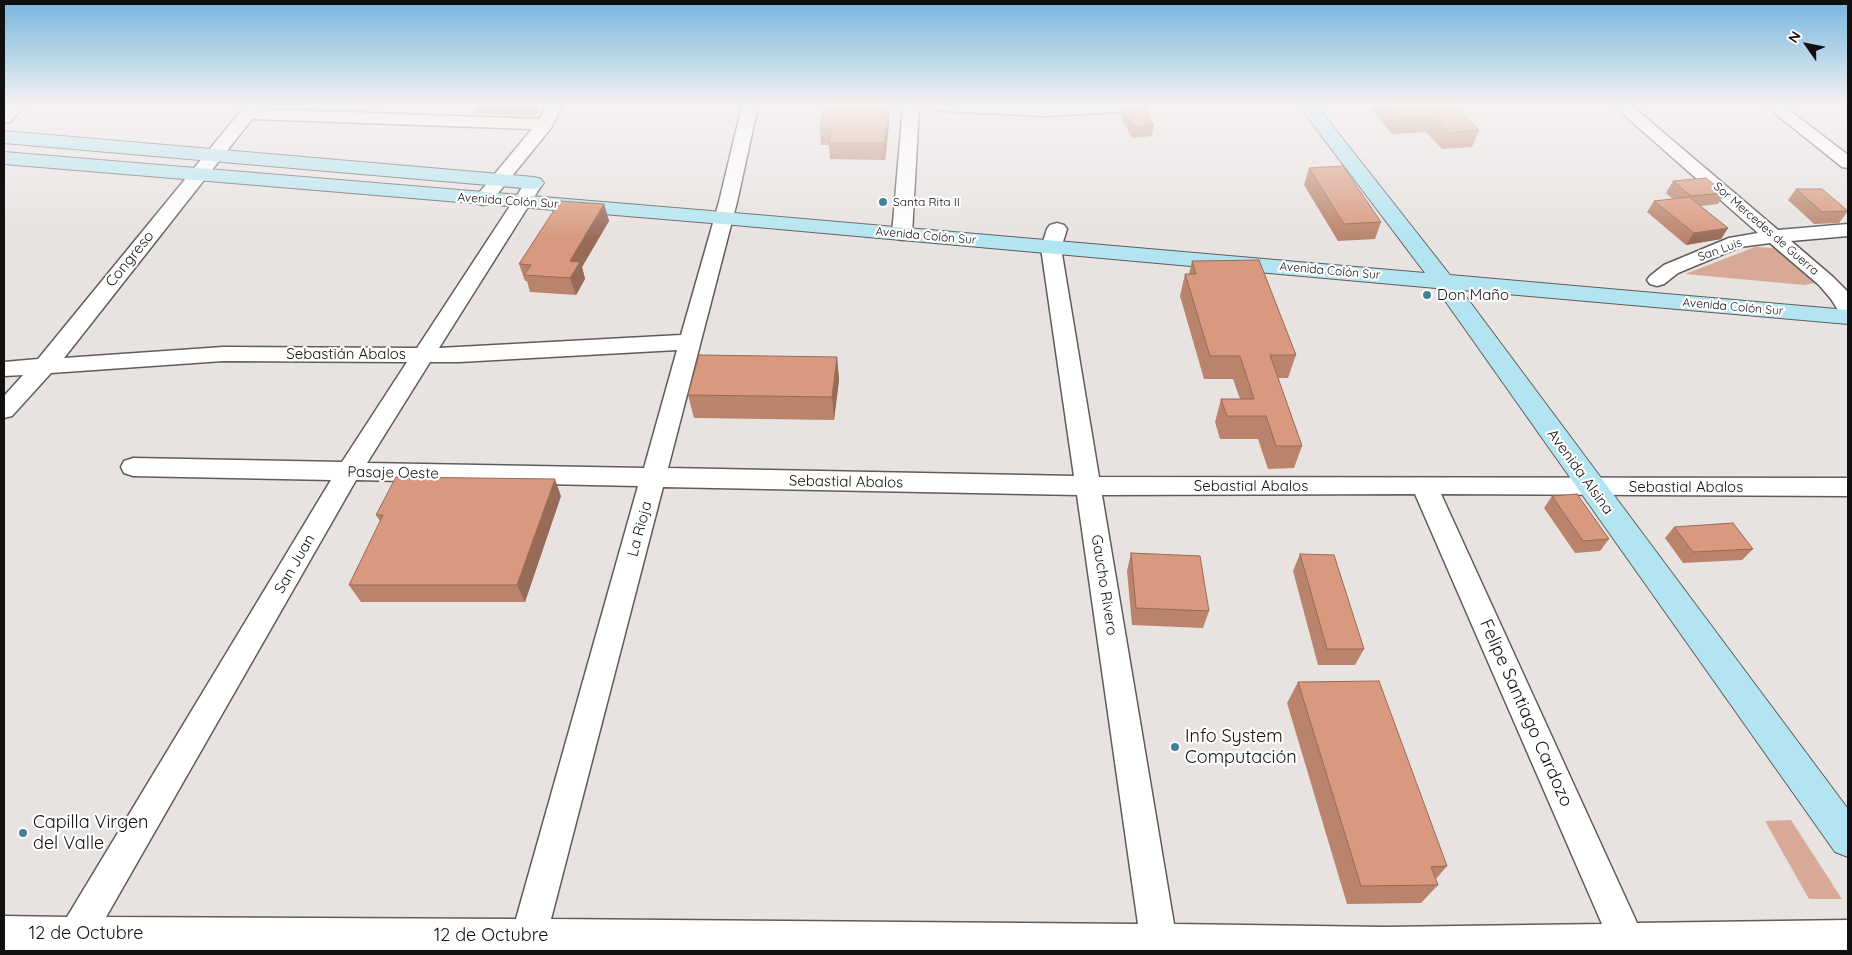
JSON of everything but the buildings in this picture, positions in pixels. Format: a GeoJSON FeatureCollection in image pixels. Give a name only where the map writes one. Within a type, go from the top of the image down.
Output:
{"type":"FeatureCollection","features":[{"type":"Feature","properties":{"kind":"main road","name":"Avenida Colón Sur"},"geometry":{"type":"LineString","coordinates":[[154,151],[498,180],[528,192],[723,218],[902,234],[1054,238],[1442,281],[1848,317]]}},
{"type":"Feature","properties":{"kind":"main road","name":"Avenida Alsina"},"geometry":{"type":"LineString","coordinates":[[1342,151],[1442,281],[1848,839]]}},
{"type":"Feature","properties":{"kind":"main road","name":"Avenida Colón Sur"},"geometry":{"type":"LineString","coordinates":[[4,158],[483,199],[528,192]]}},
{"type":"Feature","properties":{"kind":"street","name":"Congreso"},"geometry":{"type":"LineString","coordinates":[[4,410],[45,366],[197,174],[218,151]]}},
{"type":"Feature","properties":{"kind":"street"},"geometry":{"type":"LineString","coordinates":[[483,199],[523,151]]}},
{"type":"Feature","properties":{"kind":"street","name":"La Rioja"},"geometry":{"type":"LineString","coordinates":[[527,944],[654,479],[739,151]]}},
{"type":"Feature","properties":{"kind":"street"},"geometry":{"type":"LineString","coordinates":[[902,234],[908,151]]}},
{"type":"Feature","properties":{"kind":"street","name":"Sor Mercedes de Guerra"},"geometry":{"type":"LineString","coordinates":[[1674,151],[1775,236],[1844,303]]}},
{"type":"Feature","properties":{"kind":"street"},"geometry":{"type":"LineString","coordinates":[[1832,151],[1848,163]]}},
{"type":"Feature","properties":{"kind":"street","name":"San Juan"},"geometry":{"type":"LineString","coordinates":[[72,942],[348,472],[528,192]]}},
{"type":"Feature","properties":{"kind":"street","name":"San Luis"},"geometry":{"type":"LineString","coordinates":[[1658,280],[1671,269],[1736,242],[1775,236],[1848,230]]}},
{"type":"Feature","properties":{"kind":"street","name":"Gaucho Rivero"},"geometry":{"type":"LineString","coordinates":[[1054,238],[1089,486],[1159,943]]}},
{"type":"Feature","properties":{"kind":"street","name":"Sebastián Abalos"},"geometry":{"type":"LineString","coordinates":[[4,369],[256,353],[459,355],[689,342]]}},
{"type":"Feature","properties":{"kind":"street","name":"Pasaje Oeste"},"geometry":{"type":"LineString","coordinates":[[132,467],[654,479]]}},
{"type":"Feature","properties":{"kind":"street","name":"Sebastial Abalos"},"geometry":{"type":"LineString","coordinates":[[654,479],[1089,486],[1848,487]]}},
{"type":"Feature","properties":{"kind":"street","name":"Felipe Santiago Cardozo"},"geometry":{"type":"LineString","coordinates":[[1424,485],[1628,941]]}},
{"type":"Feature","properties":{"kind":"street","name":"12 de Octubre"},"geometry":{"type":"LineString","coordinates":[[4,934],[72,942],[527,944],[1159,943],[1386,948],[1628,941],[1848,938]]}},
{"type":"Feature","properties":{"kind":"shaded area"},"geometry":{"type":"Polygon","coordinates":[[[1755,247],[1775,248],[1816,283],[1804,285],[1685,274],[1755,247]]]}},
{"type":"Feature","properties":{"kind":"shaded area"},"geometry":{"type":"Polygon","coordinates":[[[1791,820],[1842,899],[1809,899],[1765,821],[1791,820]]]}},
{"type":"Feature","properties":{"kind":"place","name":"Santa Rita II"},"geometry":{"type":"Point","coordinates":[883,202]}},
{"type":"Feature","properties":{"kind":"place","name":"Don Maño"},"geometry":{"type":"Point","coordinates":[1427,295]}},
{"type":"Feature","properties":{"kind":"place","name":"Info System Computación"},"geometry":{"type":"Point","coordinates":[1175,747]}},
{"type":"Feature","properties":{"kind":"place","name":"Capilla Virgen del Valle"},"geometry":{"type":"Point","coordinates":[23,833]}}]}
